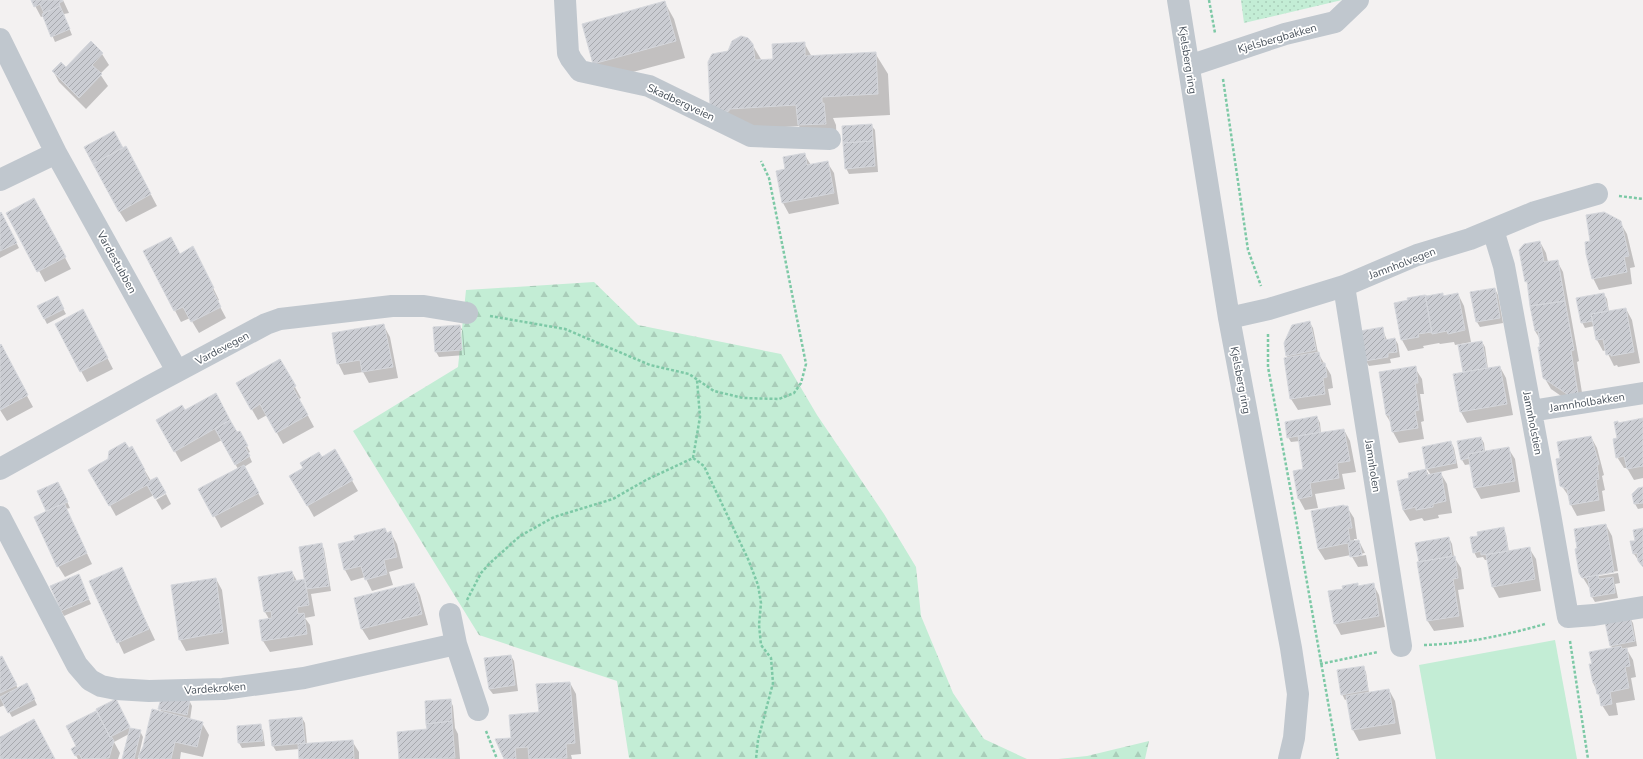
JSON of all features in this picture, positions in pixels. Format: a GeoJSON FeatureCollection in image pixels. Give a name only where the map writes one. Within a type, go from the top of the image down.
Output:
{"type":"FeatureCollection","features":[{"type":"Feature","properties":{"kind":"street","name":"Skadbergveien"},"geometry":{"type":"LineString","coordinates":[[564,0],[568,53],[571,60],[580,71],[649,86],[751,136],[830,139]]}},
{"type":"Feature","properties":{"kind":"street","name":"Kjelsberg ring"},"geometry":{"type":"LineString","coordinates":[[1178,0],[1229,318],[1292,648],[1298,694],[1294,738],[1289,759]]}},
{"type":"Feature","properties":{"kind":"street","name":"Kjelsbergbakken"},"geometry":{"type":"LineString","coordinates":[[1189,66],[1285,34],[1335,22],[1358,0]]}},
{"type":"Feature","properties":{"kind":"street","name":"Vardestubben"},"geometry":{"type":"LineString","coordinates":[[0,39],[56,153],[178,371]]}},
{"type":"Feature","properties":{"kind":"street"},"geometry":{"type":"LineString","coordinates":[[0,180],[56,153]]}},
{"type":"Feature","properties":{"kind":"street","name":"Jamnholvegen"},"geometry":{"type":"LineString","coordinates":[[1229,318],[1269,309],[1344,286],[1417,255],[1470,239],[1535,212],[1597,194]]}},
{"type":"Feature","properties":{"kind":"street","name":"Jamnholstien"},"geometry":{"type":"LineString","coordinates":[[1493,230],[1504,266],[1568,617]]}},
{"type":"Feature","properties":{"kind":"street","name":"Jamnholen"},"geometry":{"type":"LineString","coordinates":[[1344,286],[1401,646]]}},
{"type":"Feature","properties":{"kind":"street","name":"Vardevegen"},"geometry":{"type":"LineString","coordinates":[[0,469],[178,371],[266,324],[280,319],[392,306],[424,306],[468,313]]}},
{"type":"Feature","properties":{"kind":"street","name":"Jamnholbakken"},"geometry":{"type":"LineString","coordinates":[[1531,412],[1643,393]]}},
{"type":"Feature","properties":{"kind":"street","name":"Vardekroken"},"geometry":{"type":"LineString","coordinates":[[0,517],[77,665],[90,680],[101,686],[149,691],[223,689],[304,678],[456,644]]}},
{"type":"Feature","properties":{"kind":"street"},"geometry":{"type":"LineString","coordinates":[[1568,617],[1594,615],[1643,607]]}},
{"type":"Feature","properties":{"kind":"street"},"geometry":{"type":"LineString","coordinates":[[450,614],[456,644],[478,710]]}},
{"type":"Feature","properties":{"kind":"path"},"geometry":{"type":"LineString","coordinates":[[1209,0],[1219,56],[1248,250],[1269,309],[1268,367],[1338,759]]}},
{"type":"Feature","properties":{"kind":"path"},"geometry":{"type":"LineString","coordinates":[[468,313],[565,329],[650,365],[689,374],[714,391],[743,398],[779,399],[794,393],[801,382],[806,364],[769,178],[751,136]]}},
{"type":"Feature","properties":{"kind":"path"},"geometry":{"type":"LineString","coordinates":[[693,458],[700,417],[697,380]]}},
{"type":"Feature","properties":{"kind":"path"},"geometry":{"type":"LineString","coordinates":[[450,614],[466,602],[481,573],[520,536],[554,517],[613,499],[646,480],[693,458]]}},
{"type":"Feature","properties":{"kind":"path"},"geometry":{"type":"LineString","coordinates":[[693,458],[704,466],[748,559],[758,585],[761,603],[759,625],[761,645],[771,658],[773,683],[758,740],[756,759]]}},
{"type":"Feature","properties":{"kind":"path"},"geometry":{"type":"LineString","coordinates":[[1320,664],[1401,646],[1448,644],[1512,633],[1568,617],[1588,759]]}},
{"type":"Feature","properties":{"kind":"path"},"geometry":{"type":"LineString","coordinates":[[478,710],[497,759]]}},
{"type":"Feature","properties":{"kind":"green space"},"geometry":{"type":"Polygon","coordinates":[[[1241,0],[1342,0],[1244,23],[1241,0]]]}},
{"type":"Feature","properties":{"kind":"green space"},"geometry":{"type":"Polygon","coordinates":[[[594,282],[638,325],[781,354],[817,415],[884,514],[916,567],[921,616],[953,693],[984,739],[1027,759],[632,759],[629,758],[617,681],[479,635],[353,431],[458,367],[466,290],[594,282]]]}},
{"type":"Feature","properties":{"kind":"green space"},"geometry":{"type":"Polygon","coordinates":[[[1555,640],[1577,759],[1436,759],[1419,665],[1555,640]]]}},
{"type":"Feature","properties":{"kind":"green space"},"geometry":{"type":"Polygon","coordinates":[[[1149,741],[1145,759],[1058,759],[1087,756],[1149,741]]]}},
{"type":"Feature","properties":{"kind":"building"},"geometry":{"type":"Polygon","coordinates":[[[31,0],[63,1],[59,3],[60,6],[44,13],[40,4],[34,7],[31,0]]]}},
{"type":"Feature","properties":{"kind":"building"},"geometry":{"type":"Polygon","coordinates":[[[665,1],[676,41],[593,64],[582,24],[665,1]]]}},
{"type":"Feature","properties":{"kind":"building"},"geometry":{"type":"Polygon","coordinates":[[[60,6],[70,29],[51,37],[42,14],[60,6]]]}},
{"type":"Feature","properties":{"kind":"building"},"geometry":{"type":"Polygon","coordinates":[[[741,36],[748,38],[753,44],[755,60],[773,59],[772,44],[805,42],[805,56],[876,52],[878,94],[822,97],[826,124],[798,125],[796,105],[729,109],[729,111],[722,113],[710,106],[708,62],[712,54],[728,51],[732,41],[741,36]]]}},
{"type":"Feature","properties":{"kind":"building"},"geometry":{"type":"Polygon","coordinates":[[[91,41],[103,53],[92,65],[102,74],[79,98],[52,71],[61,62],[66,67],[91,41]]]}},
{"type":"Feature","properties":{"kind":"building"},"geometry":{"type":"Polygon","coordinates":[[[872,124],[873,141],[843,143],[842,126],[872,124]]]}},
{"type":"Feature","properties":{"kind":"building"},"geometry":{"type":"Polygon","coordinates":[[[114,131],[123,148],[93,164],[84,147],[114,131]]]}},
{"type":"Feature","properties":{"kind":"building"},"geometry":{"type":"Polygon","coordinates":[[[873,141],[875,166],[845,169],[843,143],[873,141]]]}},
{"type":"Feature","properties":{"kind":"building"},"geometry":{"type":"Polygon","coordinates":[[[126,146],[151,194],[119,212],[93,164],[126,146]]]}},
{"type":"Feature","properties":{"kind":"building"},"geometry":{"type":"Polygon","coordinates":[[[805,153],[807,165],[828,161],[834,193],[782,203],[776,171],[785,169],[783,157],[805,153]]]}},
{"type":"Feature","properties":{"kind":"building"},"geometry":{"type":"Polygon","coordinates":[[[34,198],[66,257],[37,272],[6,213],[34,198]]]}},
{"type":"Feature","properties":{"kind":"building"},"geometry":{"type":"Polygon","coordinates":[[[1,212],[17,243],[0,251],[0,213],[1,212]]]}},
{"type":"Feature","properties":{"kind":"building"},"geometry":{"type":"Polygon","coordinates":[[[1604,212],[1621,221],[1629,256],[1624,257],[1627,272],[1592,279],[1586,254],[1585,242],[1590,241],[1586,215],[1604,212]]]}},
{"type":"Feature","properties":{"kind":"building"},"geometry":{"type":"Polygon","coordinates":[[[171,237],[180,254],[193,246],[214,288],[212,289],[221,307],[191,322],[183,307],[174,311],[143,251],[171,237]]]}},
{"type":"Feature","properties":{"kind":"building"},"geometry":{"type":"Polygon","coordinates":[[[1540,241],[1544,262],[1558,260],[1565,301],[1530,306],[1527,281],[1525,282],[1519,250],[1524,244],[1540,241]]]}},
{"type":"Feature","properties":{"kind":"building"},"geometry":{"type":"Polygon","coordinates":[[[1495,288],[1500,318],[1476,322],[1470,292],[1495,288]]]}},
{"type":"Feature","properties":{"kind":"building"},"geometry":{"type":"Polygon","coordinates":[[[1443,293],[1443,296],[1458,293],[1465,330],[1448,334],[1447,331],[1432,334],[1425,295],[1427,296],[1443,293]]]}},
{"type":"Feature","properties":{"kind":"building"},"geometry":{"type":"Polygon","coordinates":[[[1604,293],[1608,311],[1591,314],[1593,321],[1581,323],[1576,298],[1604,293]]]}},
{"type":"Feature","properties":{"kind":"building"},"geometry":{"type":"Polygon","coordinates":[[[1425,295],[1432,332],[1418,334],[1419,337],[1401,340],[1394,303],[1408,300],[1407,298],[1425,295]]]}},
{"type":"Feature","properties":{"kind":"building"},"geometry":{"type":"Polygon","coordinates":[[[58,296],[64,309],[44,319],[37,306],[58,296]]]}},
{"type":"Feature","properties":{"kind":"building"},"geometry":{"type":"Polygon","coordinates":[[[1565,301],[1574,350],[1571,351],[1578,394],[1570,396],[1543,378],[1538,347],[1540,347],[1540,343],[1538,331],[1535,331],[1530,306],[1565,301]]]}},
{"type":"Feature","properties":{"kind":"building"},"geometry":{"type":"Polygon","coordinates":[[[1626,308],[1634,352],[1611,356],[1611,354],[1606,355],[1603,339],[1596,340],[1591,314],[1626,308]]]}},
{"type":"Feature","properties":{"kind":"building"},"geometry":{"type":"Polygon","coordinates":[[[83,309],[108,358],[80,372],[55,324],[83,309]]]}},
{"type":"Feature","properties":{"kind":"building"},"geometry":{"type":"Polygon","coordinates":[[[1310,321],[1316,350],[1286,356],[1284,343],[1292,325],[1310,321]]]}},
{"type":"Feature","properties":{"kind":"building"},"geometry":{"type":"Polygon","coordinates":[[[384,324],[393,367],[362,372],[360,360],[337,364],[332,333],[384,324]]]}},
{"type":"Feature","properties":{"kind":"building"},"geometry":{"type":"Polygon","coordinates":[[[460,325],[462,350],[435,352],[433,327],[460,325]]]}},
{"type":"Feature","properties":{"kind":"building"},"geometry":{"type":"Polygon","coordinates":[[[1383,327],[1385,340],[1395,338],[1397,352],[1388,353],[1388,357],[1365,361],[1360,331],[1383,327]]]}},
{"type":"Feature","properties":{"kind":"building"},"geometry":{"type":"Polygon","coordinates":[[[1482,341],[1487,368],[1463,372],[1458,345],[1482,341]]]}},
{"type":"Feature","properties":{"kind":"building"},"geometry":{"type":"Polygon","coordinates":[[[1,344],[28,395],[0,410],[0,345],[1,344]]]}},
{"type":"Feature","properties":{"kind":"building"},"geometry":{"type":"Polygon","coordinates":[[[1319,352],[1321,363],[1325,363],[1327,377],[1323,378],[1325,394],[1290,399],[1284,358],[1319,352]]]}},
{"type":"Feature","properties":{"kind":"building"},"geometry":{"type":"Polygon","coordinates":[[[280,359],[296,386],[293,388],[308,415],[276,433],[260,404],[251,410],[236,383],[280,359]]]}},
{"type":"Feature","properties":{"kind":"building"},"geometry":{"type":"Polygon","coordinates":[[[1416,366],[1418,383],[1415,383],[1419,410],[1415,411],[1418,428],[1392,432],[1389,415],[1386,415],[1379,372],[1416,366]]]}},
{"type":"Feature","properties":{"kind":"building"},"geometry":{"type":"Polygon","coordinates":[[[1500,366],[1507,404],[1460,412],[1453,374],[1500,366]]]}},
{"type":"Feature","properties":{"kind":"building"},"geometry":{"type":"Polygon","coordinates":[[[216,393],[230,420],[174,452],[156,420],[182,405],[185,410],[216,393]]]}},
{"type":"Feature","properties":{"kind":"building"},"geometry":{"type":"Polygon","coordinates":[[[1317,416],[1320,432],[1287,438],[1285,422],[1317,416]]]}},
{"type":"Feature","properties":{"kind":"building"},"geometry":{"type":"Polygon","coordinates":[[[1643,418],[1643,466],[1627,469],[1624,456],[1616,458],[1613,439],[1617,438],[1614,422],[1618,421],[1618,423],[1643,418]]]}},
{"type":"Feature","properties":{"kind":"building"},"geometry":{"type":"Polygon","coordinates":[[[230,420],[237,432],[240,431],[248,446],[245,447],[250,456],[235,465],[215,429],[230,420]]]}},
{"type":"Feature","properties":{"kind":"building"},"geometry":{"type":"Polygon","coordinates":[[[1344,429],[1350,461],[1337,463],[1339,478],[1310,483],[1312,496],[1298,499],[1293,471],[1303,469],[1298,436],[1344,429]]]}},
{"type":"Feature","properties":{"kind":"building"},"geometry":{"type":"Polygon","coordinates":[[[1591,436],[1599,464],[1597,465],[1599,479],[1596,480],[1599,500],[1570,505],[1567,489],[1560,486],[1556,459],[1560,458],[1557,442],[1591,436]]]}},
{"type":"Feature","properties":{"kind":"building"},"geometry":{"type":"Polygon","coordinates":[[[1481,437],[1484,451],[1468,454],[1469,458],[1461,460],[1457,441],[1481,437]]]}},
{"type":"Feature","properties":{"kind":"building"},"geometry":{"type":"Polygon","coordinates":[[[1451,441],[1456,463],[1426,469],[1422,447],[1451,441]]]}},
{"type":"Feature","properties":{"kind":"building"},"geometry":{"type":"Polygon","coordinates":[[[125,442],[129,448],[132,446],[145,470],[144,471],[149,481],[157,477],[166,493],[155,499],[147,485],[109,506],[88,470],[108,459],[109,451],[125,442]]]}},
{"type":"Feature","properties":{"kind":"building"},"geometry":{"type":"Polygon","coordinates":[[[1509,447],[1515,481],[1474,488],[1468,454],[1509,447]]]}},
{"type":"Feature","properties":{"kind":"building"},"geometry":{"type":"Polygon","coordinates":[[[335,449],[353,480],[307,506],[289,476],[303,468],[300,463],[319,452],[322,457],[335,449]]]}},
{"type":"Feature","properties":{"kind":"building"},"geometry":{"type":"Polygon","coordinates":[[[244,465],[259,493],[213,517],[198,489],[244,465]]]}},
{"type":"Feature","properties":{"kind":"building"},"geometry":{"type":"Polygon","coordinates":[[[1426,469],[1427,475],[1441,472],[1446,501],[1433,504],[1433,507],[1416,510],[1416,507],[1403,510],[1397,481],[1409,478],[1408,473],[1426,469]]]}},
{"type":"Feature","properties":{"kind":"building"},"geometry":{"type":"Polygon","coordinates":[[[58,482],[68,502],[46,511],[37,491],[58,482]]]}},
{"type":"Feature","properties":{"kind":"building"},"geometry":{"type":"Polygon","coordinates":[[[1643,487],[1643,503],[1634,504],[1632,494],[1638,488],[1643,487]]]}},
{"type":"Feature","properties":{"kind":"building"},"geometry":{"type":"Polygon","coordinates":[[[64,503],[87,553],[57,567],[34,517],[64,503]]]}},
{"type":"Feature","properties":{"kind":"building"},"geometry":{"type":"Polygon","coordinates":[[[1344,505],[1348,506],[1352,528],[1348,528],[1350,541],[1359,540],[1362,555],[1350,557],[1348,543],[1318,549],[1311,511],[1344,505]]]}},
{"type":"Feature","properties":{"kind":"building"},"geometry":{"type":"Polygon","coordinates":[[[1606,524],[1614,572],[1582,578],[1579,573],[1575,549],[1577,548],[1574,529],[1606,524]]]}},
{"type":"Feature","properties":{"kind":"building"},"geometry":{"type":"Polygon","coordinates":[[[1504,527],[1508,551],[1481,555],[1481,551],[1473,553],[1470,537],[1478,536],[1477,532],[1504,527]]]}},
{"type":"Feature","properties":{"kind":"building"},"geometry":{"type":"Polygon","coordinates":[[[385,528],[387,533],[391,531],[397,557],[384,560],[387,574],[365,580],[361,566],[344,570],[338,544],[355,540],[354,536],[385,528]]]}},
{"type":"Feature","properties":{"kind":"building"},"geometry":{"type":"Polygon","coordinates":[[[1643,528],[1643,567],[1638,561],[1637,553],[1633,554],[1630,541],[1635,541],[1633,530],[1643,528]]]}},
{"type":"Feature","properties":{"kind":"building"},"geometry":{"type":"Polygon","coordinates":[[[1449,537],[1452,556],[1419,562],[1415,543],[1449,537]]]}},
{"type":"Feature","properties":{"kind":"building"},"geometry":{"type":"Polygon","coordinates":[[[322,543],[329,586],[306,589],[299,547],[322,543]]]}},
{"type":"Feature","properties":{"kind":"building"},"geometry":{"type":"Polygon","coordinates":[[[1530,547],[1535,579],[1492,587],[1486,555],[1530,547]]]}},
{"type":"Feature","properties":{"kind":"building"},"geometry":{"type":"Polygon","coordinates":[[[1455,556],[1458,578],[1453,579],[1459,616],[1427,621],[1417,562],[1455,556]]]}},
{"type":"Feature","properties":{"kind":"building"},"geometry":{"type":"Polygon","coordinates":[[[122,567],[149,629],[117,643],[89,581],[122,567]]]}},
{"type":"Feature","properties":{"kind":"building"},"geometry":{"type":"Polygon","coordinates":[[[292,571],[294,581],[305,579],[309,605],[297,607],[298,614],[304,613],[307,634],[262,641],[259,620],[272,618],[271,611],[264,612],[258,577],[292,571]]]}},
{"type":"Feature","properties":{"kind":"building"},"geometry":{"type":"Polygon","coordinates":[[[79,574],[89,599],[61,611],[50,586],[79,574]]]}},
{"type":"Feature","properties":{"kind":"building"},"geometry":{"type":"Polygon","coordinates":[[[1598,575],[1599,579],[1613,577],[1615,593],[1591,597],[1588,580],[1585,577],[1598,575]]]}},
{"type":"Feature","properties":{"kind":"building"},"geometry":{"type":"Polygon","coordinates":[[[216,578],[223,632],[179,640],[171,585],[216,578]]]}},
{"type":"Feature","properties":{"kind":"building"},"geometry":{"type":"Polygon","coordinates":[[[414,583],[422,614],[361,629],[354,598],[414,583]]]}},
{"type":"Feature","properties":{"kind":"building"},"geometry":{"type":"Polygon","coordinates":[[[1358,583],[1358,586],[1374,583],[1379,616],[1334,624],[1328,591],[1343,589],[1342,586],[1358,583]]]}},
{"type":"Feature","properties":{"kind":"building"},"geometry":{"type":"Polygon","coordinates":[[[1630,617],[1635,641],[1610,646],[1605,622],[1630,617]]]}},
{"type":"Feature","properties":{"kind":"building"},"geometry":{"type":"Polygon","coordinates":[[[1621,646],[1622,649],[1627,648],[1630,666],[1625,667],[1629,688],[1610,692],[1612,704],[1601,706],[1599,694],[1597,694],[1595,683],[1593,683],[1589,664],[1592,664],[1589,652],[1621,646]]]}},
{"type":"Feature","properties":{"kind":"building"},"geometry":{"type":"Polygon","coordinates":[[[511,655],[515,685],[489,689],[484,658],[511,655]]]}},
{"type":"Feature","properties":{"kind":"building"},"geometry":{"type":"Polygon","coordinates":[[[2,656],[17,685],[0,693],[0,657],[2,656]]]}},
{"type":"Feature","properties":{"kind":"building"},"geometry":{"type":"Polygon","coordinates":[[[1364,666],[1368,690],[1341,695],[1337,670],[1364,666]]]}},
{"type":"Feature","properties":{"kind":"building"},"geometry":{"type":"Polygon","coordinates":[[[570,682],[575,743],[566,744],[567,758],[529,759],[528,747],[515,748],[516,759],[504,759],[495,739],[511,738],[509,715],[539,712],[536,684],[570,682]]]}},
{"type":"Feature","properties":{"kind":"building"},"geometry":{"type":"Polygon","coordinates":[[[27,683],[35,699],[8,713],[0,697],[27,683]]]}},
{"type":"Feature","properties":{"kind":"building"},"geometry":{"type":"Polygon","coordinates":[[[1389,689],[1395,723],[1352,730],[1346,696],[1389,689]]]}},
{"type":"Feature","properties":{"kind":"building"},"geometry":{"type":"Polygon","coordinates":[[[116,699],[130,727],[110,737],[96,709],[116,699]]]}},
{"type":"Feature","properties":{"kind":"building"},"geometry":{"type":"Polygon","coordinates":[[[161,699],[190,699],[187,715],[158,709],[161,699]]]}},
{"type":"Feature","properties":{"kind":"building"},"geometry":{"type":"Polygon","coordinates":[[[451,699],[452,721],[426,724],[425,701],[451,699]]]}},
{"type":"Feature","properties":{"kind":"building"},"geometry":{"type":"Polygon","coordinates":[[[152,709],[203,722],[197,747],[175,742],[171,759],[140,759],[138,757],[143,747],[152,709]]]}},
{"type":"Feature","properties":{"kind":"building"},"geometry":{"type":"Polygon","coordinates":[[[96,711],[110,737],[111,736],[114,741],[109,758],[82,759],[79,754],[75,756],[71,749],[76,746],[66,726],[96,711]]]}},
{"type":"Feature","properties":{"kind":"building"},"geometry":{"type":"Polygon","coordinates":[[[302,717],[305,743],[272,746],[269,720],[302,717]]]}},
{"type":"Feature","properties":{"kind":"building"},"geometry":{"type":"Polygon","coordinates":[[[34,719],[55,759],[0,759],[0,737],[34,719]]]}},
{"type":"Feature","properties":{"kind":"building"},"geometry":{"type":"Polygon","coordinates":[[[452,721],[455,758],[399,759],[397,732],[427,729],[426,724],[452,721]]]}},
{"type":"Feature","properties":{"kind":"building"},"geometry":{"type":"Polygon","coordinates":[[[261,724],[263,741],[238,743],[237,726],[261,724]]]}},
{"type":"Feature","properties":{"kind":"building"},"geometry":{"type":"Polygon","coordinates":[[[130,728],[141,730],[134,759],[122,759],[130,728]]]}},
{"type":"Feature","properties":{"kind":"building"},"geometry":{"type":"Polygon","coordinates":[[[353,740],[354,759],[299,759],[298,744],[353,740]]]}}]}
